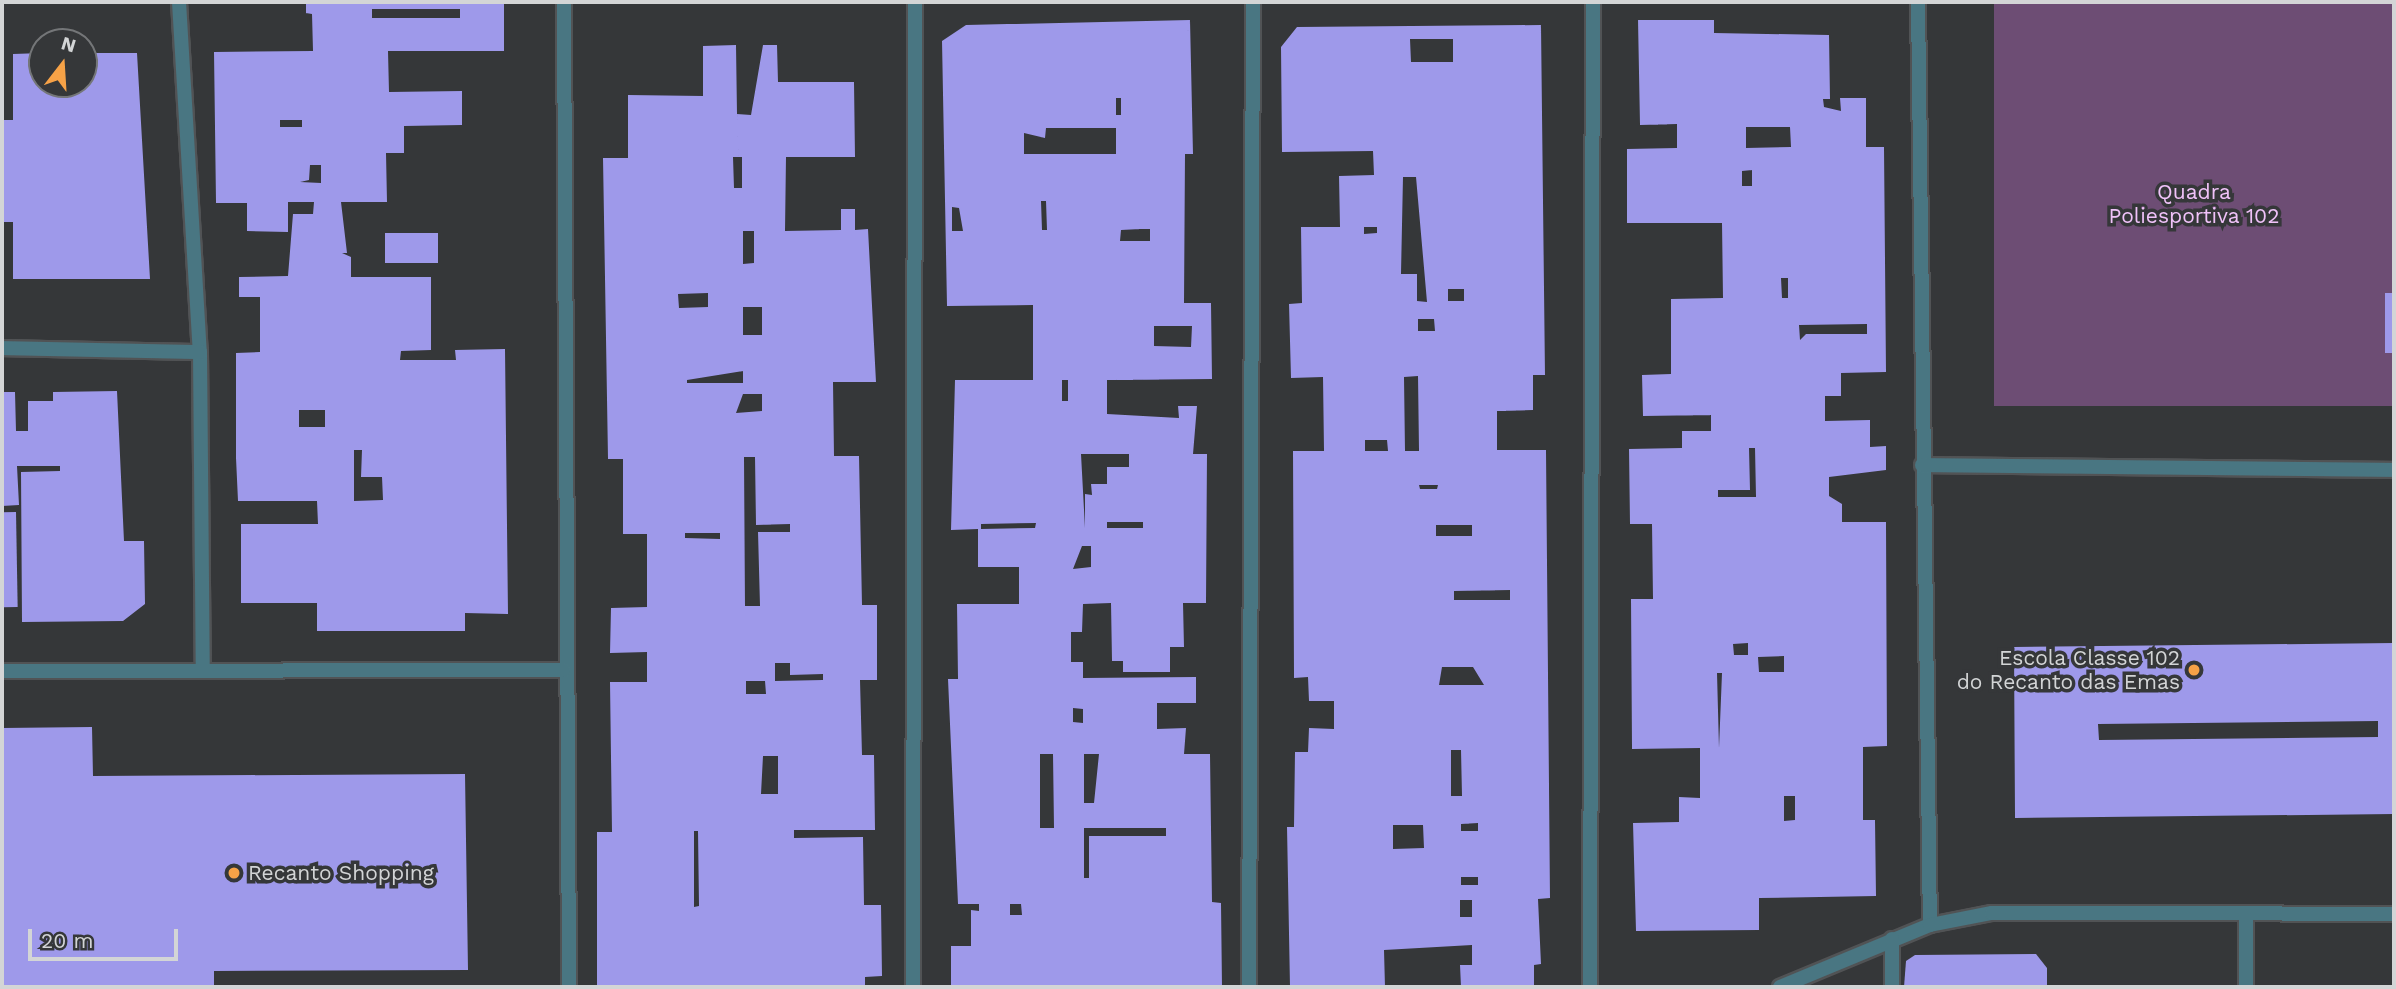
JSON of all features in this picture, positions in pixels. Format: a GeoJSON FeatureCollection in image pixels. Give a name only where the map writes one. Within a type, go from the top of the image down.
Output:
{"type":"FeatureCollection","features":[{"type":"Feature","properties":{"kind":"street"},"geometry":{"type":"LineString","coordinates":[[179,2],[200,352],[204,669]]}},
{"type":"Feature","properties":{"kind":"street"},"geometry":{"type":"LineString","coordinates":[[564,2],[563,670],[569,987]]}},
{"type":"Feature","properties":{"kind":"street"},"geometry":{"type":"LineString","coordinates":[[913,987],[915,2]]}},
{"type":"Feature","properties":{"kind":"street"},"geometry":{"type":"LineString","coordinates":[[1249,987],[1253,2]]}},
{"type":"Feature","properties":{"kind":"street"},"geometry":{"type":"LineString","coordinates":[[1590,987],[1593,2]]}},
{"type":"Feature","properties":{"kind":"street"},"geometry":{"type":"LineString","coordinates":[[1918,2],[1930,925]]}},
{"type":"Feature","properties":{"kind":"street"},"geometry":{"type":"LineString","coordinates":[[2,348],[200,352]]}},
{"type":"Feature","properties":{"kind":"street"},"geometry":{"type":"LineString","coordinates":[[1922,465],[2394,470]]}},
{"type":"Feature","properties":{"kind":"street"},"geometry":{"type":"LineString","coordinates":[[2,671],[563,670]]}},
{"type":"Feature","properties":{"kind":"street"},"geometry":{"type":"LineString","coordinates":[[1780,987],[1930,925],[1992,913],[2246,916],[2394,914]]}},
{"type":"Feature","properties":{"kind":"street"},"geometry":{"type":"LineString","coordinates":[[2246,916],[2246,987]]}},
{"type":"Feature","properties":{"kind":"street"},"geometry":{"type":"LineString","coordinates":[[1892,939],[1892,987]]}},
{"type":"Feature","properties":{"kind":"green space","name":"Quadra Poliesportiva 102"},"geometry":{"type":"Polygon","coordinates":[[[1994,2],[2394,2],[2394,406],[1994,406],[1994,2]]]}},
{"type":"Feature","properties":{"kind":"building"},"geometry":{"type":"Polygon","coordinates":[[[306,2],[504,2],[504,51],[388,51],[389,92],[462,91],[462,125],[404,126],[404,153],[386,153],[387,202],[341,202],[347,253],[342,253],[351,257],[351,277],[431,277],[431,350],[401,351],[400,360],[456,360],[455,350],[505,349],[508,614],[465,613],[465,631],[317,631],[317,603],[241,603],[241,524],[318,524],[317,501],[238,501],[236,458],[236,353],[260,352],[260,297],[239,297],[239,277],[288,276],[293,214],[313,214],[314,202],[288,202],[288,232],[247,231],[247,203],[216,203],[214,52],[313,51],[312,14],[306,13],[306,2]],[[372,9],[372,18],[460,18],[460,9],[372,9]],[[280,120],[280,127],[302,127],[302,120],[280,120]],[[310,165],[309,180],[300,182],[321,183],[321,165],[310,165]],[[299,410],[299,427],[325,427],[325,410],[299,410]],[[354,450],[354,501],[383,500],[382,477],[361,477],[362,450],[354,450]]]}},
{"type":"Feature","properties":{"kind":"building"},"geometry":{"type":"Polygon","coordinates":[[[1190,20],[1193,154],[1185,154],[1184,303],[1211,303],[1212,379],[1107,380],[1107,414],[1179,418],[1178,406],[1197,406],[1193,454],[1207,454],[1206,603],[1183,603],[1184,647],[1170,647],[1170,672],[1123,672],[1123,661],[1112,661],[1111,603],[1083,604],[1082,632],[1071,632],[1071,662],[1083,662],[1083,678],[1196,677],[1196,703],[1157,703],[1157,729],[1186,728],[1184,754],[1210,754],[1212,902],[1221,903],[1222,987],[951,987],[951,946],[971,946],[971,910],[979,911],[979,904],[958,904],[948,679],[958,679],[957,604],[1019,604],[1019,567],[978,567],[978,529],[951,530],[955,380],[1033,380],[1033,305],[947,306],[942,41],[966,25],[1190,20]],[[1116,98],[1116,115],[1121,115],[1121,98],[1116,98]],[[1046,128],[1045,138],[1024,133],[1024,154],[1116,154],[1116,128],[1046,128]],[[1041,201],[1042,230],[1047,230],[1046,201],[1041,201]],[[952,207],[952,231],[963,231],[959,208],[952,207]],[[1150,229],[1121,230],[1120,241],[1150,241],[1150,229]],[[1154,326],[1154,346],[1191,347],[1192,326],[1154,326]],[[1062,380],[1062,401],[1068,401],[1068,380],[1062,380]],[[1081,454],[1085,528],[1085,494],[1092,495],[1091,484],[1107,484],[1107,467],[1129,467],[1129,454],[1081,454]],[[1107,522],[1107,528],[1143,528],[1143,522],[1107,522]],[[1036,523],[981,524],[981,529],[1035,528],[1036,523]],[[1082,546],[1073,569],[1091,567],[1091,546],[1082,546]],[[1073,708],[1073,722],[1083,723],[1083,709],[1073,708]],[[1040,754],[1040,828],[1054,828],[1053,754],[1040,754]],[[1084,754],[1084,803],[1094,803],[1099,754],[1084,754]],[[1084,828],[1084,878],[1089,878],[1089,836],[1166,836],[1166,828],[1084,828]],[[1010,904],[1010,915],[1022,915],[1021,904],[1010,904]]]}},
{"type":"Feature","properties":{"kind":"building"},"geometry":{"type":"Polygon","coordinates":[[[1638,20],[1714,20],[1714,33],[1829,35],[1830,99],[1823,99],[1824,107],[1841,111],[1840,98],[1866,98],[1866,147],[1884,147],[1886,372],[1841,373],[1841,396],[1825,396],[1825,421],[1870,420],[1870,447],[1886,446],[1886,470],[1829,477],[1829,496],[1842,504],[1842,522],[1886,522],[1887,746],[1863,747],[1863,820],[1875,820],[1876,896],[1759,898],[1759,930],[1636,931],[1633,823],[1679,822],[1679,797],[1700,798],[1700,748],[1632,749],[1631,599],[1653,599],[1652,524],[1630,524],[1629,449],[1682,448],[1682,431],[1711,431],[1711,415],[1643,416],[1642,375],[1671,374],[1671,299],[1723,298],[1722,223],[1627,223],[1627,149],[1677,148],[1677,124],[1640,125],[1638,20]],[[1746,127],[1746,148],[1791,147],[1790,127],[1746,127]],[[1752,170],[1742,171],[1742,186],[1752,186],[1752,170]],[[1781,278],[1782,298],[1788,298],[1788,278],[1781,278]],[[1867,324],[1799,325],[1800,340],[1806,334],[1867,334],[1867,324]],[[1749,448],[1750,490],[1718,490],[1718,497],[1756,497],[1755,448],[1749,448]],[[1748,643],[1733,644],[1734,655],[1748,655],[1748,643]],[[1784,656],[1758,657],[1759,672],[1784,672],[1784,656]],[[1717,673],[1719,748],[1722,673],[1717,673]],[[1784,796],[1784,821],[1795,820],[1795,796],[1784,796]]]}},
{"type":"Feature","properties":{"kind":"building"},"geometry":{"type":"Polygon","coordinates":[[[1541,25],[1545,375],[1533,375],[1533,410],[1497,411],[1497,450],[1546,450],[1550,898],[1538,899],[1541,964],[1534,965],[1534,987],[1461,987],[1460,965],[1472,965],[1472,945],[1384,950],[1385,987],[1290,987],[1287,827],[1294,827],[1295,752],[1308,752],[1309,728],[1334,729],[1334,701],[1309,701],[1308,677],[1294,678],[1293,451],[1324,451],[1323,377],[1291,378],[1289,304],[1302,303],[1301,227],[1340,227],[1339,176],[1374,175],[1373,151],[1282,152],[1281,47],[1297,27],[1541,25]],[[1410,39],[1411,62],[1453,62],[1453,39],[1410,39]],[[1403,177],[1401,274],[1417,274],[1417,301],[1427,302],[1416,177],[1403,177]],[[1364,227],[1364,234],[1377,233],[1377,227],[1364,227]],[[1448,289],[1448,301],[1464,301],[1464,289],[1448,289]],[[1418,319],[1418,331],[1435,331],[1434,319],[1418,319]],[[1418,376],[1404,377],[1405,451],[1419,451],[1418,376]],[[1365,440],[1365,451],[1388,451],[1387,440],[1365,440]],[[1419,485],[1420,489],[1437,489],[1438,485],[1419,485]],[[1436,525],[1436,536],[1472,536],[1472,525],[1436,525]],[[1510,590],[1454,591],[1454,600],[1510,600],[1510,590]],[[1442,667],[1439,685],[1484,685],[1473,667],[1442,667]],[[1451,750],[1451,796],[1462,796],[1461,750],[1451,750]],[[1478,823],[1461,824],[1461,831],[1478,831],[1478,823]],[[1393,825],[1393,849],[1424,848],[1423,825],[1393,825]],[[1461,877],[1461,885],[1478,885],[1478,877],[1461,877]],[[1460,900],[1460,917],[1472,917],[1472,900],[1460,900]]]}},
{"type":"Feature","properties":{"kind":"building"},"geometry":{"type":"Polygon","coordinates":[[[736,45],[737,114],[751,115],[763,45],[777,45],[778,82],[854,82],[855,157],[786,157],[785,231],[841,230],[841,209],[855,209],[855,230],[868,229],[876,382],[833,382],[834,456],[859,456],[862,605],[877,605],[877,680],[860,680],[862,755],[874,755],[875,830],[794,830],[794,838],[863,837],[864,905],[881,905],[882,976],[865,977],[865,987],[597,987],[597,832],[612,832],[610,682],[647,682],[647,652],[610,653],[611,608],[647,607],[647,534],[623,534],[623,459],[608,459],[603,158],[628,158],[628,95],[703,96],[703,46],[736,45]],[[733,157],[734,188],[742,188],[742,157],[733,157]],[[743,231],[743,264],[754,263],[754,231],[743,231]],[[708,293],[678,294],[679,308],[708,307],[708,293]],[[743,307],[743,335],[762,335],[762,307],[743,307]],[[743,371],[687,380],[687,383],[743,383],[743,371]],[[743,394],[736,413],[762,411],[762,394],[743,394]],[[744,457],[745,606],[760,606],[758,532],[790,532],[790,524],[756,525],[755,457],[744,457]],[[685,533],[685,538],[720,539],[720,533],[685,533]],[[775,663],[775,681],[823,680],[823,674],[790,675],[790,663],[775,663]],[[746,681],[746,694],[766,694],[765,681],[746,681]],[[763,756],[761,794],[778,794],[778,756],[763,756]],[[694,831],[694,907],[699,906],[698,831],[694,831]]]}},
{"type":"Feature","properties":{"kind":"building"},"geometry":{"type":"Polygon","coordinates":[[[28,53],[28,98],[98,98],[98,53],[137,53],[150,279],[13,279],[13,222],[2,222],[2,120],[13,120],[13,54],[28,53]]]}},
{"type":"Feature","properties":{"kind":"building"},"geometry":{"type":"Polygon","coordinates":[[[385,233],[438,233],[438,263],[385,263],[385,233]]]}},
{"type":"Feature","properties":{"kind":"building"},"geometry":{"type":"Polygon","coordinates":[[[2385,293],[2394,293],[2394,353],[2385,353],[2385,293]]]}},
{"type":"Feature","properties":{"kind":"building"},"geometry":{"type":"Polygon","coordinates":[[[117,391],[124,541],[144,541],[145,604],[123,621],[22,622],[21,472],[60,471],[60,466],[17,466],[19,505],[2,506],[2,392],[15,392],[16,431],[28,431],[28,401],[53,401],[53,392],[117,391]]]}},
{"type":"Feature","properties":{"kind":"building"},"geometry":{"type":"Polygon","coordinates":[[[2,512],[16,512],[18,607],[4,607],[2,512]]]}},
{"type":"Feature","properties":{"kind":"building"},"geometry":{"type":"Polygon","coordinates":[[[2394,643],[2394,814],[2015,818],[2014,647],[2394,643]],[[2378,721],[2098,724],[2099,740],[2378,737],[2378,721]]]}},
{"type":"Feature","properties":{"kind":"building","name":"Recanto Shopping"},"geometry":{"type":"Polygon","coordinates":[[[92,727],[93,776],[465,774],[468,970],[214,971],[214,987],[2,987],[2,728],[92,727]]]}},
{"type":"Feature","properties":{"kind":"building"},"geometry":{"type":"Polygon","coordinates":[[[2036,954],[2047,968],[2047,987],[1904,987],[1906,961],[1915,955],[2036,954]]]}},
{"type":"Feature","properties":{"kind":"place","name":"Escola Classe 102 do Recanto das Emas"},"geometry":{"type":"Point","coordinates":[2194,670]}},
{"type":"Feature","properties":{"kind":"place","name":"Recanto Shopping"},"geometry":{"type":"Point","coordinates":[234,873]}}]}
